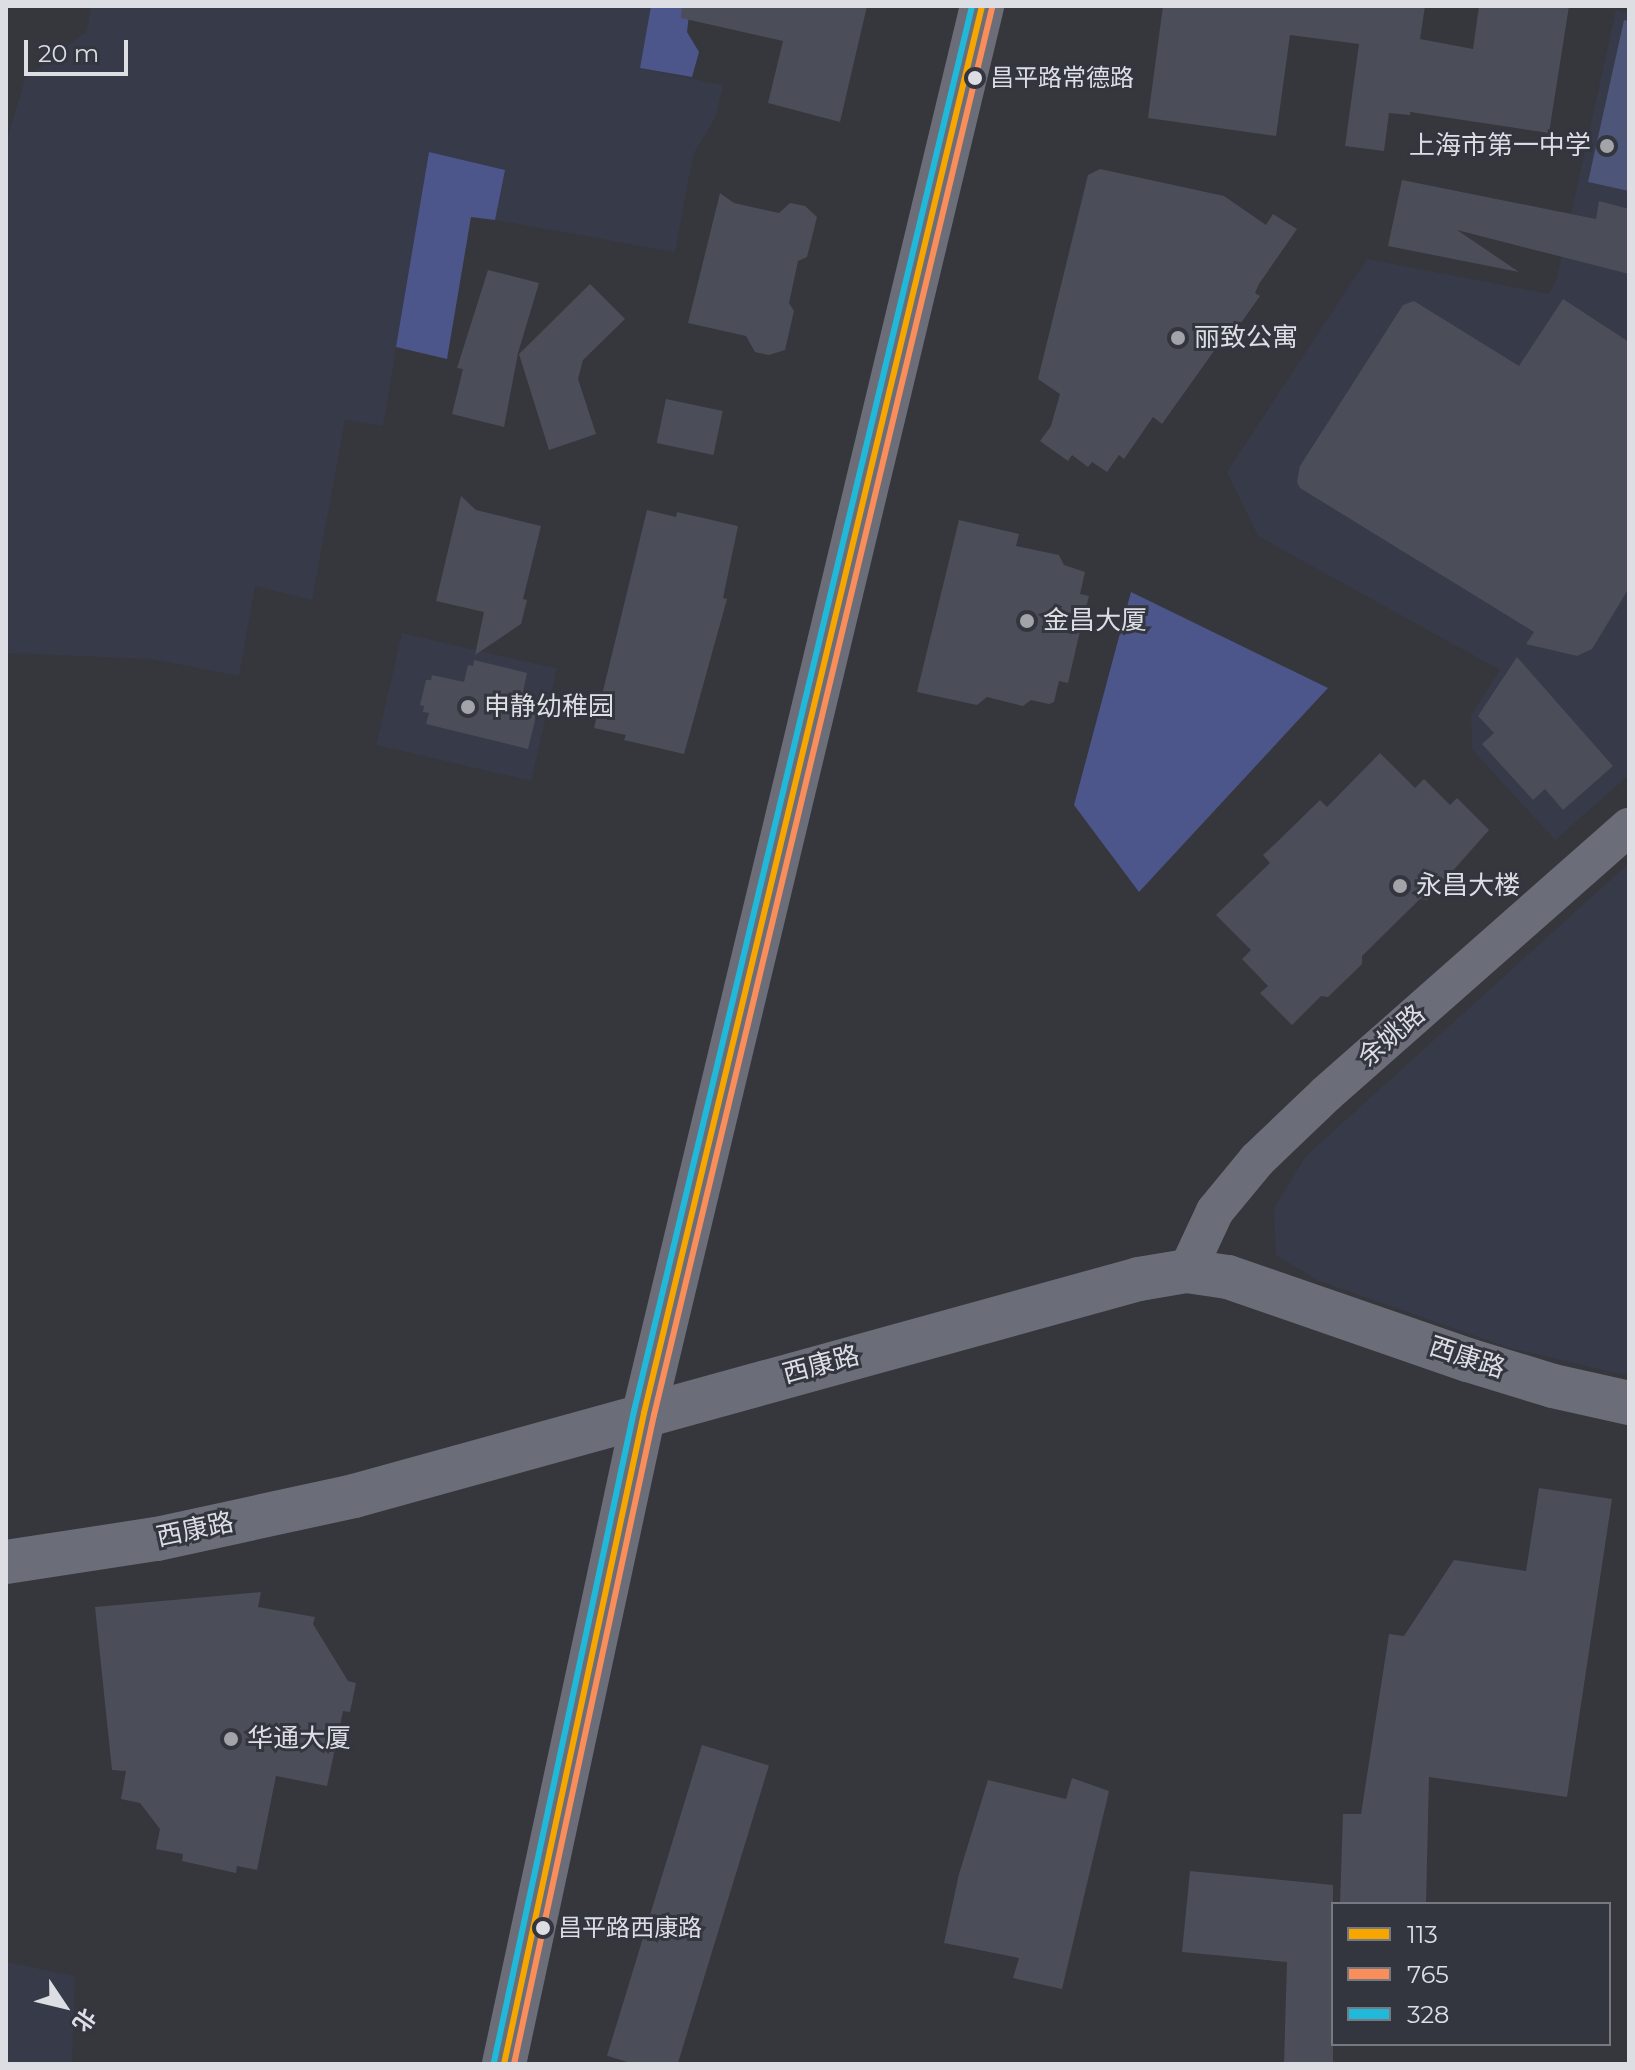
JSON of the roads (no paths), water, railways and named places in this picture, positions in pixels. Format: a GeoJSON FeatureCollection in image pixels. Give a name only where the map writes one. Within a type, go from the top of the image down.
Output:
{"type":"FeatureCollection","features":[{"type":"Feature","properties":{"kind":"street"},"geometry":{"type":"LineString","coordinates":[[504,2064],[644,1413],[982,6]]}},
{"type":"Feature","properties":{"kind":"street","name":"余姚路"},"geometry":{"type":"LineString","coordinates":[[1187,1271],[1215,1211],[1257,1160],[1326,1094],[1629,827]]}},
{"type":"Feature","properties":{"kind":"street","name":"西康路"},"geometry":{"type":"LineString","coordinates":[[6,1562],[157,1539],[354,1496],[644,1413],[1139,1279],[1187,1271],[1228,1277],[1468,1360],[1553,1386],[1629,1403]]}},
{"type":"Feature","properties":{"kind":"place","name":"昌平路常德路"},"geometry":{"type":"Point","coordinates":[975,78]}},
{"type":"Feature","properties":{"kind":"place","name":"上海市第一中学"},"geometry":{"type":"Point","coordinates":[1607,146]}},
{"type":"Feature","properties":{"kind":"place","name":"丽致公寓"},"geometry":{"type":"Point","coordinates":[1178,338]}},
{"type":"Feature","properties":{"kind":"place","name":"金昌大厦"},"geometry":{"type":"Point","coordinates":[1027,621]}},
{"type":"Feature","properties":{"kind":"place","name":"申静幼稚园"},"geometry":{"type":"Point","coordinates":[468,707]}},
{"type":"Feature","properties":{"kind":"place","name":"永昌大楼"},"geometry":{"type":"Point","coordinates":[1400,886]}},
{"type":"Feature","properties":{"kind":"place","name":"华通大厦"},"geometry":{"type":"Point","coordinates":[231,1739]}},
{"type":"Feature","properties":{"kind":"place","name":"昌平路西康路"},"geometry":{"type":"Point","coordinates":[543,1928]}}]}
